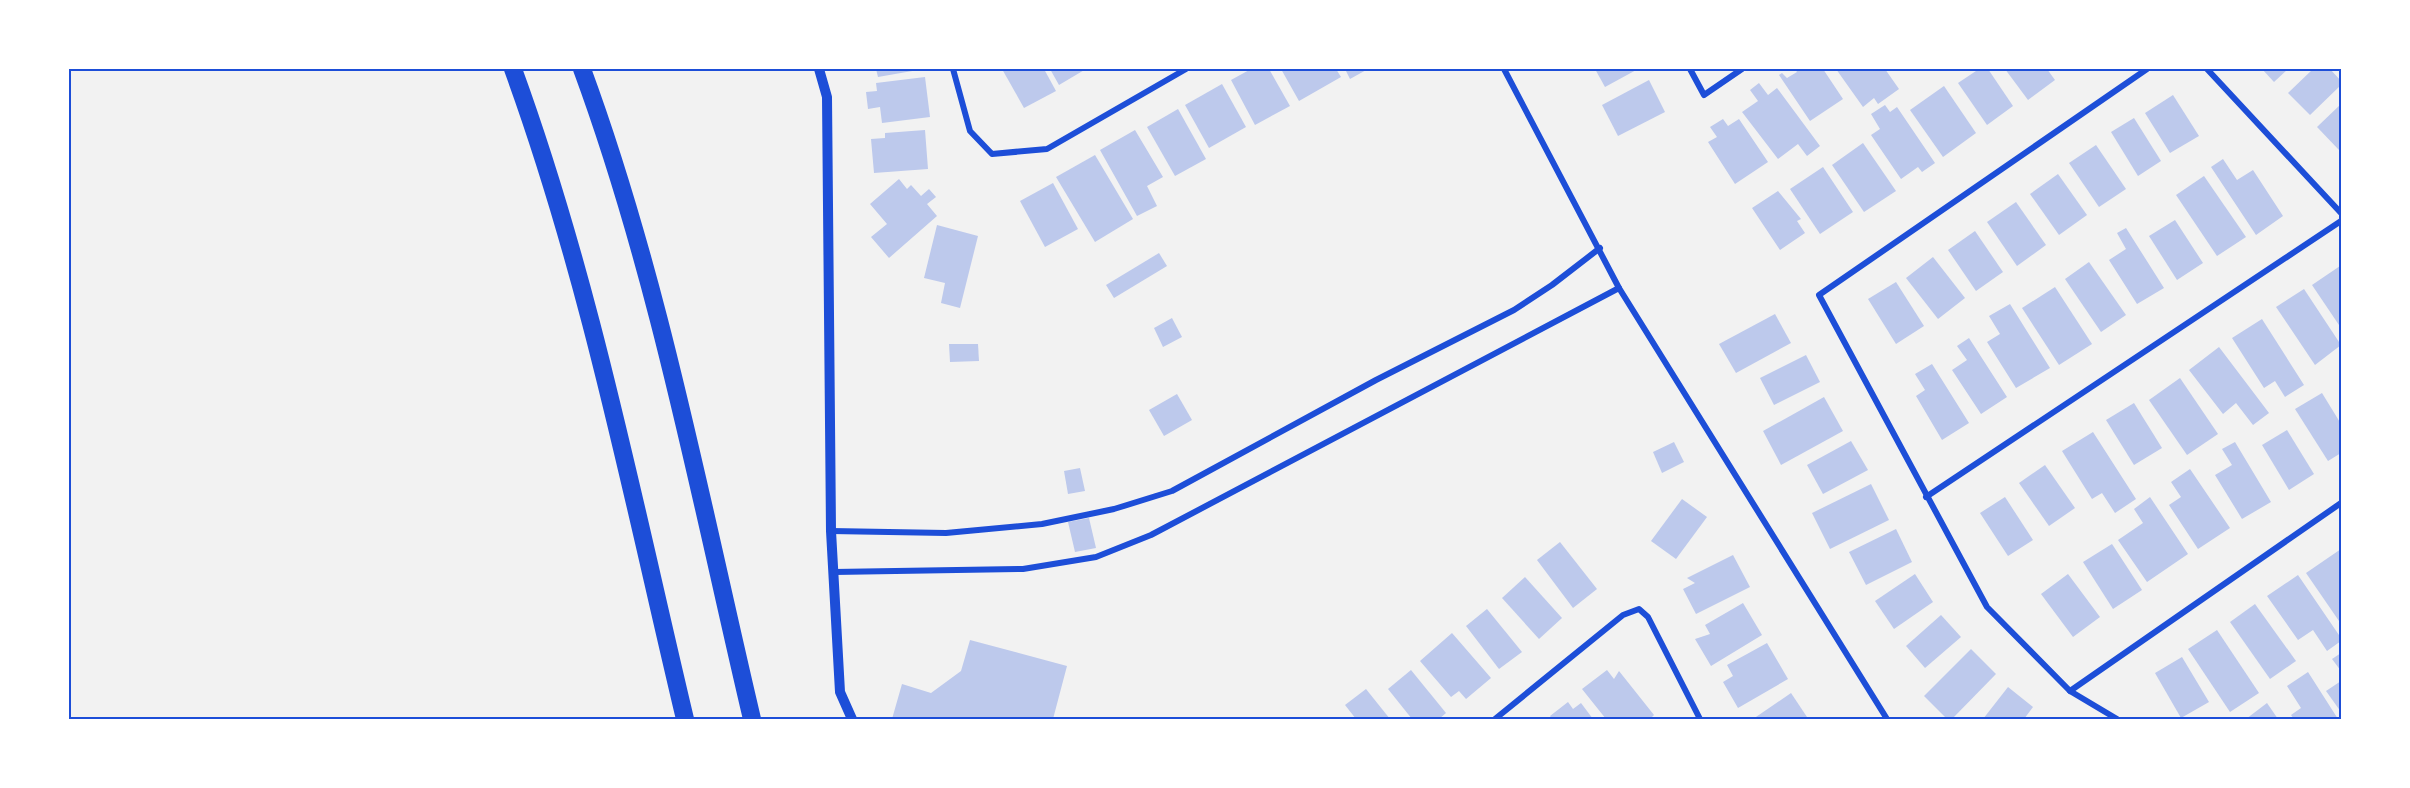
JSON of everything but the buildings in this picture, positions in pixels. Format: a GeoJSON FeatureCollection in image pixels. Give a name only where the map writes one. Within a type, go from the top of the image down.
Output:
{"type":"FeatureCollection","features":[{"type":"Feature","properties":{"kind":"highway"},"geometry":{"type":"LineString","coordinates":[[513,69],[546,159],[578,273],[685,719]]}},
{"type":"Feature","properties":{"kind":"highway"},"geometry":{"type":"LineString","coordinates":[[582,69],[628,209],[673,384],[752,719]]}},
{"type":"Feature","properties":{"kind":"street"},"geometry":{"type":"LineString","coordinates":[[819,69],[827,97],[831,531],[840,692],[852,719]]}},
{"type":"Feature","properties":{"kind":"street"},"geometry":{"type":"LineString","coordinates":[[953,69],[970,131],[992,154],[1047,149],[1186,69]]}},
{"type":"Feature","properties":{"kind":"street"},"geometry":{"type":"LineString","coordinates":[[1504,69],[1619,288],[1887,719]]}},
{"type":"Feature","properties":{"kind":"street"},"geometry":{"type":"LineString","coordinates":[[1690,69],[1704,95],[1742,69]]}},
{"type":"Feature","properties":{"kind":"street"},"geometry":{"type":"LineString","coordinates":[[2117,719],[2070,691],[1987,607],[1819,296],[2147,69]]}},
{"type":"Feature","properties":{"kind":"street"},"geometry":{"type":"LineString","coordinates":[[2207,69],[2341,213]]}},
{"type":"Feature","properties":{"kind":"street"},"geometry":{"type":"LineString","coordinates":[[1926,497],[2341,220]]}},
{"type":"Feature","properties":{"kind":"street"},"geometry":{"type":"LineString","coordinates":[[831,531],[946,533],[1042,524],[1114,509],[1172,491],[1376,380],[1514,310],[1552,285],[1600,248]]}},
{"type":"Feature","properties":{"kind":"street"},"geometry":{"type":"LineString","coordinates":[[834,572],[1023,569],[1096,557],[1151,535],[1619,288]]}},
{"type":"Feature","properties":{"kind":"street"},"geometry":{"type":"LineString","coordinates":[[2070,691],[2341,502]]}},
{"type":"Feature","properties":{"kind":"street"},"geometry":{"type":"LineString","coordinates":[[1495,719],[1623,615],[1639,609],[1648,617],[1700,719]]}}]}
